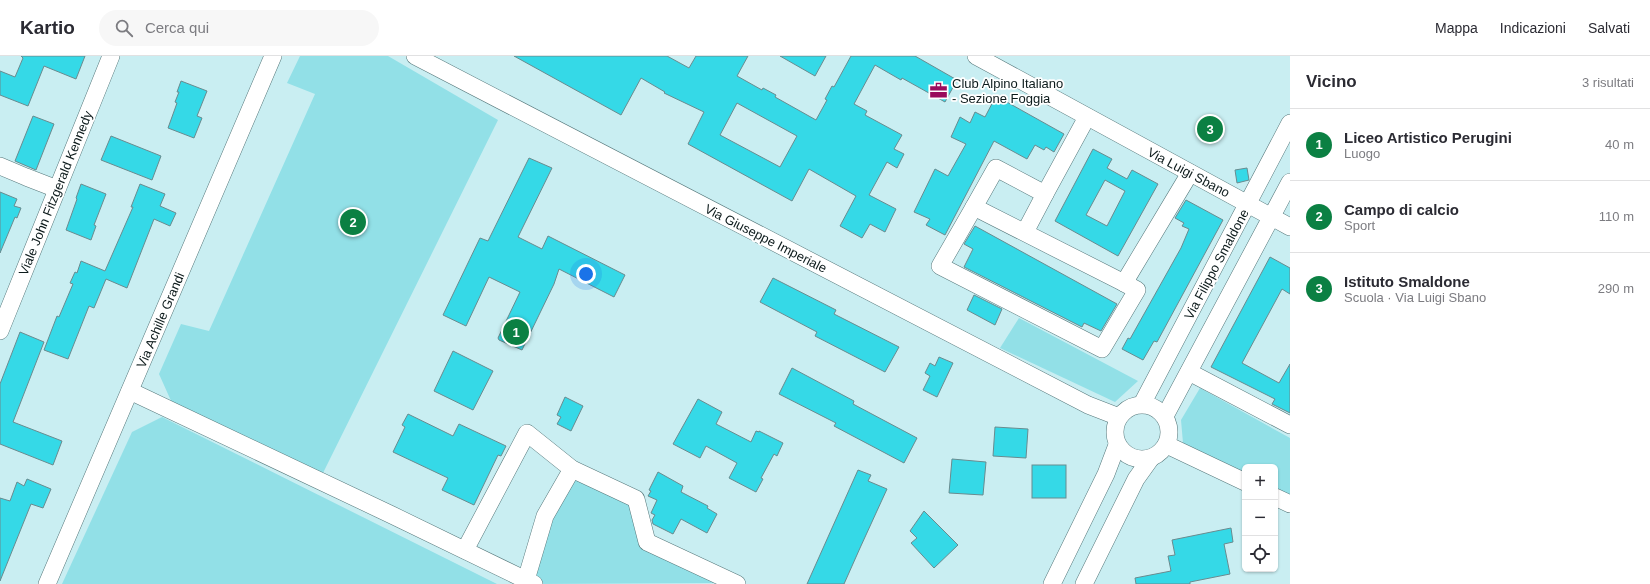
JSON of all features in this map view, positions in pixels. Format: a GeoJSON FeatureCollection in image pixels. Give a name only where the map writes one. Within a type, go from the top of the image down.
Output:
{"type":"FeatureCollection","features":[{"type":"Feature","properties":{"kind":"street","name":"Viale John Fitzgerald Kennedy"},"geometry":{"type":"LineString","coordinates":[[0,331],[111,56]]}},
{"type":"Feature","properties":{"kind":"street","name":"Via Achille Grandi"},"geometry":{"type":"LineString","coordinates":[[47,584],[273,56]]}},
{"type":"Feature","properties":{"kind":"street","name":"Via Giuseppe Imperiale"},"geometry":{"type":"LineString","coordinates":[[415,56],[1088,405],[1119,417]]}},
{"type":"Feature","properties":{"kind":"street","name":"Via Luigi Sbano"},"geometry":{"type":"LineString","coordinates":[[976,56],[1290,227]]}},
{"type":"Feature","properties":{"kind":"street"},"geometry":{"type":"LineString","coordinates":[[1025,232],[1087,117]]}},
{"type":"Feature","properties":{"kind":"street","name":"Via Filippo Smaldone"},"geometry":{"type":"LineString","coordinates":[[1142,404],[1290,123]]}},
{"type":"Feature","properties":{"kind":"street"},"geometry":{"type":"LineString","coordinates":[[0,166],[57,189]]}},
{"type":"Feature","properties":{"kind":"street"},"geometry":{"type":"LineString","coordinates":[[974,207],[1138,290],[1102,349],[940,266],[996,168],[1045,194]]}},
{"type":"Feature","properties":{"kind":"street"},"geometry":{"type":"LineString","coordinates":[[1124,283],[1190,172]]}},
{"type":"Feature","properties":{"kind":"street","name":"Via Filippo Smaldone"},"geometry":{"type":"LineString","coordinates":[[1165,416],[1290,182]]}},
{"type":"Feature","properties":{"kind":"street"},"geometry":{"type":"LineString","coordinates":[[1189,372],[1290,425]]}},
{"type":"Feature","properties":{"kind":"street"},"geometry":{"type":"LineString","coordinates":[[130,391],[530,582],[545,516],[572,469]]}},
{"type":"Feature","properties":{"kind":"street"},"geometry":{"type":"LineString","coordinates":[[1142,404],[1158,409],[1165,416],[1169,424],[1170,437],[1167,445],[1161,453],[1151,458],[1141,460],[1131,457],[1122,451],[1117,445],[1114,435],[1119,417],[1125,410],[1142,404]]}},
{"type":"Feature","properties":{"kind":"street"},"geometry":{"type":"LineString","coordinates":[[465,550],[527,433],[572,469],[636,498],[647,542],[734,584]]}},
{"type":"Feature","properties":{"kind":"street"},"geometry":{"type":"LineString","coordinates":[[1052,584],[1106,474],[1117,445]]}},
{"type":"Feature","properties":{"kind":"street"},"geometry":{"type":"LineString","coordinates":[[1167,445],[1242,481]]}},
{"type":"Feature","properties":{"kind":"street"},"geometry":{"type":"LineString","coordinates":[[1084,584],[1136,479],[1151,458]]}},
{"type":"Feature","properties":{"kind":"street"},"geometry":{"type":"LineString","coordinates":[[1278,498],[1290,504]]}},
{"type":"Feature","properties":{"kind":"shaded area"},"geometry":{"type":"Polygon","coordinates":[[[300,56],[388,56],[498,120],[322,475],[172,403],[159,374],[181,324],[209,331],[315,94],[287,83],[300,56]]]}},
{"type":"Feature","properties":{"kind":"shaded area"},"geometry":{"type":"Polygon","coordinates":[[[1019,318],[1138,381],[1115,402],[1000,348],[1019,318]]]}},
{"type":"Feature","properties":{"kind":"shaded area"},"geometry":{"type":"Polygon","coordinates":[[[1200,388],[1290,438],[1290,495],[1278,489],[1278,464],[1242,464],[1242,472],[1183,443],[1181,420],[1200,388]]]}},
{"type":"Feature","properties":{"kind":"shaded area"},"geometry":{"type":"Polygon","coordinates":[[[162,417],[497,584],[62,584],[132,432],[162,417]]]}},
{"type":"Feature","properties":{"kind":"shaded area"},"geometry":{"type":"Polygon","coordinates":[[[577,471],[636,499],[639,545],[717,583],[534,584],[545,516],[577,471]]]}},
{"type":"Feature","properties":{"kind":"building"},"geometry":{"type":"Polygon","coordinates":[[[21,56],[85,56],[76,79],[44,66],[28,106],[0,95],[0,71],[15,77],[23,58],[21,56]]]}},
{"type":"Feature","properties":{"kind":"building"},"geometry":{"type":"Polygon","coordinates":[[[514,56],[667,56],[689,68],[696,56],[748,56],[737,76],[762,90],[763,88],[776,95],[775,97],[816,120],[827,100],[825,99],[832,86],[834,87],[851,56],[915,56],[957,80],[945,102],[875,65],[854,104],[867,111],[865,115],[902,135],[894,149],[904,154],[897,168],[887,162],[869,195],[896,209],[885,232],[870,224],[862,238],[840,226],[856,196],[809,169],[792,201],[688,144],[704,112],[664,93],[665,92],[641,78],[621,115],[514,56]],[[737,103],[720,135],[780,167],[797,136],[737,103]]]}},
{"type":"Feature","properties":{"kind":"building"},"geometry":{"type":"Polygon","coordinates":[[[780,56],[826,56],[815,76],[780,56]]]}},
{"type":"Feature","properties":{"kind":"building"},"geometry":{"type":"Polygon","coordinates":[[[181,81],[207,91],[197,116],[202,118],[194,138],[168,128],[177,103],[175,102],[181,81]]]}},
{"type":"Feature","properties":{"kind":"building"},"geometry":{"type":"Polygon","coordinates":[[[996,96],[1064,134],[1054,152],[1046,147],[1044,150],[1035,145],[1027,159],[994,141],[945,235],[926,225],[930,219],[914,212],[935,169],[948,176],[966,144],[951,137],[960,117],[970,123],[975,112],[985,117],[996,96]]]}},
{"type":"Feature","properties":{"kind":"building"},"geometry":{"type":"Polygon","coordinates":[[[33,116],[54,124],[36,170],[15,161],[33,116]]]}},
{"type":"Feature","properties":{"kind":"building"},"geometry":{"type":"Polygon","coordinates":[[[111,136],[161,156],[152,180],[101,160],[111,136]]]}},
{"type":"Feature","properties":{"kind":"building"},"geometry":{"type":"Polygon","coordinates":[[[1093,149],[1112,159],[1107,168],[1127,179],[1132,170],[1158,184],[1118,256],[1055,221],[1093,149]],[[1105,180],[1086,215],[1107,226],[1125,191],[1105,180]]]}},
{"type":"Feature","properties":{"kind":"building"},"geometry":{"type":"Polygon","coordinates":[[[529,158],[552,168],[518,237],[542,249],[548,236],[625,275],[614,297],[559,269],[554,284],[522,350],[499,340],[498,338],[520,292],[489,277],[466,326],[443,315],[480,238],[488,241],[529,158]]]}},
{"type":"Feature","properties":{"kind":"building"},"geometry":{"type":"Polygon","coordinates":[[[1247,168],[1249,180],[1237,183],[1235,170],[1247,168]]]}},
{"type":"Feature","properties":{"kind":"building"},"geometry":{"type":"Polygon","coordinates":[[[81,184],[106,194],[94,225],[96,226],[91,240],[66,230],[81,184]]]}},
{"type":"Feature","properties":{"kind":"building"},"geometry":{"type":"Polygon","coordinates":[[[140,184],[165,194],[160,206],[176,213],[170,226],[154,219],[127,288],[106,279],[94,308],[89,306],[68,359],[44,350],[57,316],[59,317],[73,284],[70,283],[75,272],[77,273],[81,261],[105,271],[133,207],[131,207],[140,184]]]}},
{"type":"Feature","properties":{"kind":"building"},"geometry":{"type":"Polygon","coordinates":[[[0,192],[17,199],[14,206],[21,208],[17,218],[15,217],[0,253],[0,192]]]}},
{"type":"Feature","properties":{"kind":"building"},"geometry":{"type":"Polygon","coordinates":[[[1186,200],[1223,220],[1157,342],[1154,341],[1143,360],[1122,349],[1128,338],[1130,339],[1181,248],[1189,229],[1182,226],[1184,223],[1175,218],[1186,200]]]}},
{"type":"Feature","properties":{"kind":"building"},"geometry":{"type":"Polygon","coordinates":[[[975,226],[1117,304],[1101,331],[1084,323],[1082,327],[964,267],[973,249],[964,244],[975,226]]]}},
{"type":"Feature","properties":{"kind":"building"},"geometry":{"type":"Polygon","coordinates":[[[1270,257],[1290,268],[1290,294],[1282,289],[1242,363],[1279,383],[1290,364],[1290,413],[1272,404],[1275,399],[1211,367],[1270,257]]]}},
{"type":"Feature","properties":{"kind":"building"},"geometry":{"type":"Polygon","coordinates":[[[773,278],[836,310],[834,314],[899,347],[885,372],[815,336],[817,332],[760,302],[773,278]]]}},
{"type":"Feature","properties":{"kind":"building"},"geometry":{"type":"Polygon","coordinates":[[[974,295],[1002,309],[995,325],[967,310],[974,295]]]}},
{"type":"Feature","properties":{"kind":"building"},"geometry":{"type":"Polygon","coordinates":[[[20,332],[44,342],[13,422],[62,441],[53,465],[0,444],[0,384],[20,332]]]}},
{"type":"Feature","properties":{"kind":"building"},"geometry":{"type":"Polygon","coordinates":[[[453,351],[493,371],[473,410],[434,391],[453,351]]]}},
{"type":"Feature","properties":{"kind":"building"},"geometry":{"type":"Polygon","coordinates":[[[939,357],[953,363],[937,397],[923,390],[930,376],[925,373],[930,363],[935,366],[939,357]]]}},
{"type":"Feature","properties":{"kind":"building"},"geometry":{"type":"Polygon","coordinates":[[[792,368],[854,401],[853,404],[917,438],[904,463],[834,426],[836,423],[779,394],[792,368]]]}},
{"type":"Feature","properties":{"kind":"building"},"geometry":{"type":"Polygon","coordinates":[[[565,397],[583,406],[571,431],[557,424],[561,417],[557,415],[565,397]]]}},
{"type":"Feature","properties":{"kind":"building"},"geometry":{"type":"Polygon","coordinates":[[[698,399],[722,412],[716,424],[751,442],[756,431],[759,431],[783,443],[777,456],[774,454],[761,478],[763,479],[756,492],[729,478],[737,463],[706,446],[700,458],[673,444],[698,399]]]}},
{"type":"Feature","properties":{"kind":"building"},"geometry":{"type":"Polygon","coordinates":[[[408,414],[453,436],[459,424],[506,446],[501,456],[498,455],[474,505],[442,490],[448,478],[393,452],[405,427],[402,425],[408,414]]]}},
{"type":"Feature","properties":{"kind":"building"},"geometry":{"type":"Polygon","coordinates":[[[995,427],[1028,429],[1026,458],[993,456],[995,427]]]}},
{"type":"Feature","properties":{"kind":"building"},"geometry":{"type":"Polygon","coordinates":[[[952,459],[986,462],[983,495],[949,493],[952,459]]]}},
{"type":"Feature","properties":{"kind":"building"},"geometry":{"type":"Polygon","coordinates":[[[1032,465],[1066,465],[1066,498],[1032,498],[1032,465]]]}},
{"type":"Feature","properties":{"kind":"building"},"geometry":{"type":"Polygon","coordinates":[[[858,470],[871,475],[868,481],[887,489],[844,584],[807,584],[858,470]]]}},
{"type":"Feature","properties":{"kind":"building"},"geometry":{"type":"Polygon","coordinates":[[[658,472],[683,486],[681,492],[708,506],[707,508],[717,514],[707,533],[681,519],[673,534],[653,524],[652,520],[655,515],[651,513],[657,500],[648,496],[651,491],[649,490],[658,472]]]}},
{"type":"Feature","properties":{"kind":"building"},"geometry":{"type":"Polygon","coordinates":[[[27,479],[51,489],[43,508],[31,504],[0,581],[0,498],[10,501],[17,482],[24,486],[27,479]]]}},
{"type":"Feature","properties":{"kind":"building"},"geometry":{"type":"Polygon","coordinates":[[[924,511],[958,545],[934,568],[911,543],[917,538],[910,531],[924,511]]]}},
{"type":"Feature","properties":{"kind":"building"},"geometry":{"type":"Polygon","coordinates":[[[1231,528],[1233,542],[1224,544],[1230,574],[1190,582],[1190,584],[1136,584],[1135,578],[1171,571],[1168,556],[1175,555],[1172,540],[1231,528]]]}},
{"type":"Feature","properties":{"kind":"place","name":"Club Alpino Italiano - Sezione Foggia"},"geometry":{"type":"Point","coordinates":[939,90]}},
{"type":"Feature","properties":{"kind":"place","name":"Istituto Smaldone"},"geometry":{"type":"Point","coordinates":[1210,129]}},
{"type":"Feature","properties":{"kind":"place","name":"Campo di calcio"},"geometry":{"type":"Point","coordinates":[353,222]}},
{"type":"Feature","properties":{"kind":"place","name":"Liceo Artistico Perugini"},"geometry":{"type":"Point","coordinates":[516,332]}}]}
